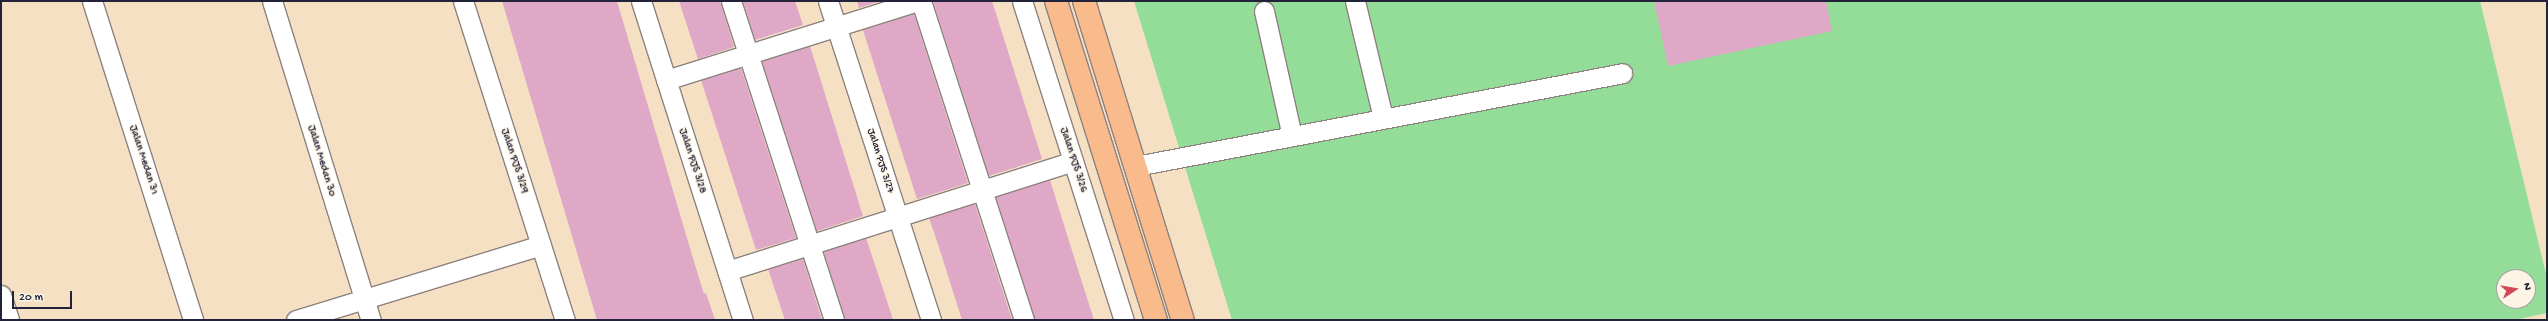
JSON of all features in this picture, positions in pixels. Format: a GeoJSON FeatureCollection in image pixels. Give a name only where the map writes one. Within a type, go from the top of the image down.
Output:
{"type":"FeatureCollection","features":[{"type":"Feature","properties":{"kind":"main road"},"geometry":{"type":"LineString","coordinates":[[1056,1],[1156,320]]}},
{"type":"Feature","properties":{"kind":"main road"},"geometry":{"type":"LineString","coordinates":[[1084,1],[1183,320]]}},
{"type":"Feature","properties":{"kind":"street","name":"Jalan Medan 31"},"geometry":{"type":"LineString","coordinates":[[92,1],[193,320]]}},
{"type":"Feature","properties":{"kind":"street","name":"Jalan Medan 30"},"geometry":{"type":"LineString","coordinates":[[272,1],[371,320]]}},
{"type":"Feature","properties":{"kind":"street","name":"Jalan PJS 3/29"},"geometry":{"type":"LineString","coordinates":[[463,1],[565,320]]}},
{"type":"Feature","properties":{"kind":"street","name":"Jalan PJS 3/28"},"geometry":{"type":"LineString","coordinates":[[641,1],[743,320]]}},
{"type":"Feature","properties":{"kind":"street"},"geometry":{"type":"LineString","coordinates":[[731,1],[834,320]]}},
{"type":"Feature","properties":{"kind":"street","name":"Jalan PJS 3/27"},"geometry":{"type":"LineString","coordinates":[[828,1],[931,320]]}},
{"type":"Feature","properties":{"kind":"street"},"geometry":{"type":"LineString","coordinates":[[666,80],[919,1],[1024,320]]}},
{"type":"Feature","properties":{"kind":"street","name":"Jalan PJS 3/26"},"geometry":{"type":"LineString","coordinates":[[1022,1],[1124,320]]}},
{"type":"Feature","properties":{"kind":"street"},"geometry":{"type":"LineString","coordinates":[[1355,1],[1383,118]]}},
{"type":"Feature","properties":{"kind":"street"},"geometry":{"type":"LineString","coordinates":[[1264,11],[1292,136]]}},
{"type":"Feature","properties":{"kind":"street"},"geometry":{"type":"LineString","coordinates":[[1136,166],[1622,73]]}},
{"type":"Feature","properties":{"kind":"street"},"geometry":{"type":"LineString","coordinates":[[727,271],[1073,161]]}},
{"type":"Feature","properties":{"kind":"street"},"geometry":{"type":"LineString","coordinates":[[296,320],[541,245]]}},
{"type":"Feature","properties":{"kind":"street"},"geometry":{"type":"LineString","coordinates":[[1,295],[9,320]]}},
{"type":"Feature","properties":{"kind":"green space"},"geometry":{"type":"Polygon","coordinates":[[[1134,1],[2480,1],[2547,278],[2547,313],[2515,320],[1232,320],[1134,1]]]}},
{"type":"Feature","properties":{"kind":"building"},"geometry":{"type":"Polygon","coordinates":[[[502,1],[617,1],[692,255],[704,294],[706,293],[715,320],[597,320],[502,1]]]}},
{"type":"Feature","properties":{"kind":"building"},"geometry":{"type":"Polygon","coordinates":[[[679,1],[720,1],[734,47],[698,59],[679,1]]]}},
{"type":"Feature","properties":{"kind":"building"},"geometry":{"type":"Polygon","coordinates":[[[743,1],[795,1],[803,25],[755,40],[743,1]]]}},
{"type":"Feature","properties":{"kind":"building"},"geometry":{"type":"Polygon","coordinates":[[[857,1],[881,1],[859,8],[857,1]]]}},
{"type":"Feature","properties":{"kind":"building"},"geometry":{"type":"Polygon","coordinates":[[[933,1],[992,1],[1042,159],[989,176],[933,1]]]}},
{"type":"Feature","properties":{"kind":"building"},"geometry":{"type":"Polygon","coordinates":[[[1654,1],[1826,1],[1832,31],[1668,66],[1654,1]]]}},
{"type":"Feature","properties":{"kind":"building"},"geometry":{"type":"Polygon","coordinates":[[[914,14],[968,183],[917,199],[863,30],[914,14]]]}},
{"type":"Feature","properties":{"kind":"building"},"geometry":{"type":"Polygon","coordinates":[[[810,46],[863,216],[817,231],[762,61],[810,46]]]}},
{"type":"Feature","properties":{"kind":"building"},"geometry":{"type":"Polygon","coordinates":[[[741,68],[796,238],[756,250],[701,80],[741,68]]]}},
{"type":"Feature","properties":{"kind":"building"},"geometry":{"type":"Polygon","coordinates":[[[1050,180],[1094,320],[1035,320],[996,197],[1050,180]]]}},
{"type":"Feature","properties":{"kind":"building"},"geometry":{"type":"Polygon","coordinates":[[[975,204],[1012,320],[962,320],[929,218],[975,204]]]}},
{"type":"Feature","properties":{"kind":"building"},"geometry":{"type":"Polygon","coordinates":[[[866,238],[893,320],[845,320],[824,252],[866,238]]]}},
{"type":"Feature","properties":{"kind":"building"},"geometry":{"type":"Polygon","coordinates":[[[803,259],[822,320],[785,320],[768,269],[803,259]]]}}]}
